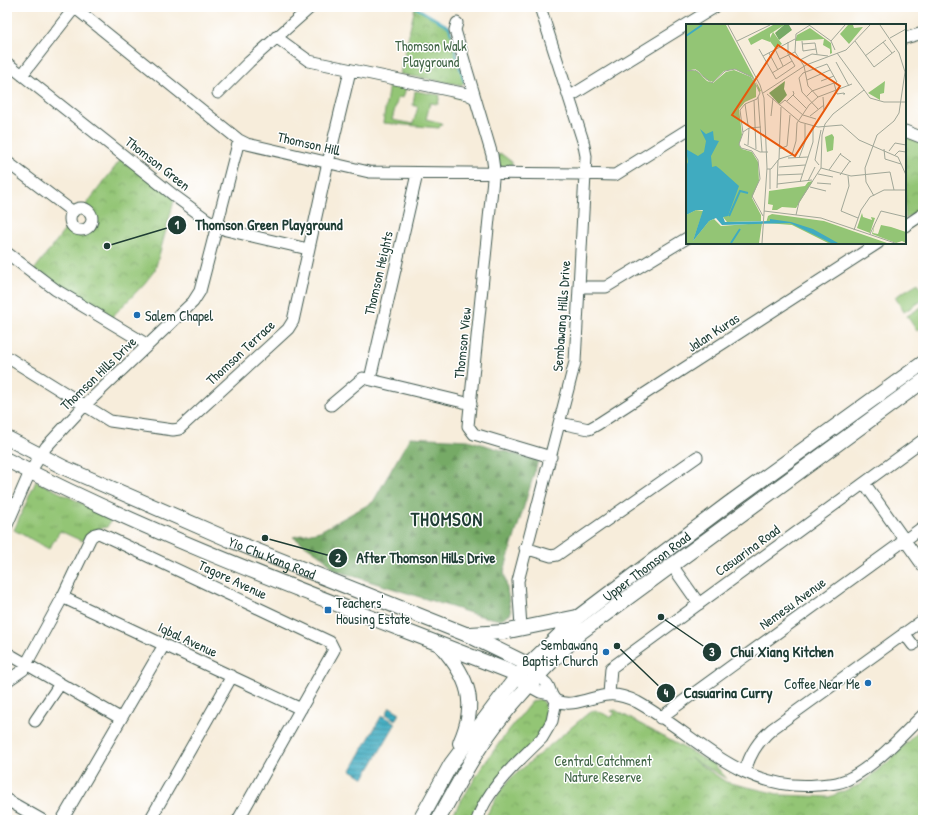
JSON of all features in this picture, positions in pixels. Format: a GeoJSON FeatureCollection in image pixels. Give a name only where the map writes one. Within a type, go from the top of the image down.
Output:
{"type":"FeatureCollection","features":[{"type":"Feature","properties":{"kind":"main road","name":"Upper Thomson Road"},"geometry":{"type":"LineString","coordinates":[[420,820],[451,764],[518,676],[578,617],[728,504],[923,362]]}},
{"type":"Feature","properties":{"kind":"main road","name":"Upper Thomson Road"},"geometry":{"type":"LineString","coordinates":[[438,820],[482,744],[503,715],[533,681],[581,632],[671,564],[923,381]]}},
{"type":"Feature","properties":{"kind":"main road","name":"Yio Chu Kang Road"},"geometry":{"type":"LineString","coordinates":[[7,438],[65,468],[230,540],[468,635],[521,661],[527,666],[533,681]]}},
{"type":"Feature","properties":{"kind":"main road","name":"Yio Chu Kang Road"},"geometry":{"type":"LineString","coordinates":[[7,460],[115,512],[260,574],[533,681]]}},
{"type":"Feature","properties":{"kind":"main road"},"geometry":{"type":"LineString","coordinates":[[728,504],[736,502],[740,505],[741,509],[738,516]]}},
{"type":"Feature","properties":{"kind":"main road"},"geometry":{"type":"LineString","coordinates":[[338,584],[342,598],[346,604],[364,614]]}},
{"type":"Feature","properties":{"kind":"main road"},"geometry":{"type":"LineString","coordinates":[[468,635],[504,632],[521,627],[578,617]]}},
{"type":"Feature","properties":{"kind":"main road"},"geometry":{"type":"LineString","coordinates":[[440,644],[461,671],[470,701],[467,727],[451,764]]}},
{"type":"Feature","properties":{"kind":"street"},"geometry":{"type":"LineString","coordinates":[[22,75],[74,7]]}},
{"type":"Feature","properties":{"kind":"street","name":"Thomson Hill"},"geometry":{"type":"LineString","coordinates":[[74,7],[239,140],[247,144],[369,172],[417,174],[585,174],[611,176],[615,175],[686,131]]}},
{"type":"Feature","properties":{"kind":"street"},"geometry":{"type":"LineString","coordinates":[[218,93],[276,37],[311,7]]}},
{"type":"Feature","properties":{"kind":"street"},"geometry":{"type":"LineString","coordinates":[[687,24],[715,7]]}},
{"type":"Feature","properties":{"kind":"street","name":"Sembawang Hills Drive"},"geometry":{"type":"LineString","coordinates":[[521,627],[518,581],[525,548],[551,457],[575,362],[586,156],[583,141],[542,8]]}},
{"type":"Feature","properties":{"kind":"street","name":"Thomson View"},"geometry":{"type":"LineString","coordinates":[[457,22],[455,30],[492,155],[494,174],[468,426],[474,434],[551,457]]}},
{"type":"Feature","properties":{"kind":"street"},"geometry":{"type":"LineString","coordinates":[[569,97],[686,25]]}},
{"type":"Feature","properties":{"kind":"street"},"geometry":{"type":"LineString","coordinates":[[906,38],[923,33]]}},
{"type":"Feature","properties":{"kind":"street"},"geometry":{"type":"LineString","coordinates":[[276,37],[309,61],[474,97]]}},
{"type":"Feature","properties":{"kind":"street","name":"Thomson Green"},"geometry":{"type":"LineString","coordinates":[[7,62],[176,196],[217,226],[308,249]]}},
{"type":"Feature","properties":{"kind":"street","name":"Thomson Terrace"},"geometry":{"type":"LineString","coordinates":[[84,406],[110,421],[173,430],[179,429],[288,329],[293,321],[308,249],[350,71]]}},
{"type":"Feature","properties":{"kind":"street"},"geometry":{"type":"LineString","coordinates":[[906,131],[923,138]]}},
{"type":"Feature","properties":{"kind":"street","name":"Thomson Hills Drive"},"geometry":{"type":"LineString","coordinates":[[7,525],[39,455],[84,406],[193,302],[200,291],[239,140]]}},
{"type":"Feature","properties":{"kind":"street"},"geometry":{"type":"LineString","coordinates":[[7,162],[73,212]]}},
{"type":"Feature","properties":{"kind":"street","name":"Thomson Heights"},"geometry":{"type":"LineString","coordinates":[[370,379],[417,174]]}},
{"type":"Feature","properties":{"kind":"street"},"geometry":{"type":"LineString","coordinates":[[906,225],[923,214]]}},
{"type":"Feature","properties":{"kind":"street"},"geometry":{"type":"LineString","coordinates":[[579,287],[606,287],[686,239]]}},
{"type":"Feature","properties":{"kind":"street","name":"Jalan Kuras"},"geometry":{"type":"LineString","coordinates":[[560,423],[589,429],[598,424],[876,244]]}},
{"type":"Feature","properties":{"kind":"street"},"geometry":{"type":"LineString","coordinates":[[7,254],[56,290],[148,345]]}},
{"type":"Feature","properties":{"kind":"street"},"geometry":{"type":"LineString","coordinates":[[7,357],[84,406]]}},
{"type":"Feature","properties":{"kind":"street"},"geometry":{"type":"LineString","coordinates":[[331,405],[363,378],[471,404]]}},
{"type":"Feature","properties":{"kind":"street","name":"Casuarina Road"},"geometry":{"type":"LineString","coordinates":[[609,694],[611,668],[865,484],[923,440]]}},
{"type":"Feature","properties":{"kind":"street"},"geometry":{"type":"LineString","coordinates":[[525,548],[551,556],[557,555],[697,457]]}},
{"type":"Feature","properties":{"kind":"street"},"geometry":{"type":"LineString","coordinates":[[865,484],[923,566]]}},
{"type":"Feature","properties":{"kind":"street","name":"Nemesu Avenue"},"geometry":{"type":"LineString","coordinates":[[660,718],[923,527]]}},
{"type":"Feature","properties":{"kind":"street","name":"Tagore Avenue"},"geometry":{"type":"LineString","coordinates":[[7,681],[23,670],[62,597],[91,537],[99,533],[330,642],[334,650],[238,820]]}},
{"type":"Feature","properties":{"kind":"street"},"geometry":{"type":"LineString","coordinates":[[671,564],[699,604]]}},
{"type":"Feature","properties":{"kind":"street","name":"Iqbal Avenue"},"geometry":{"type":"LineString","coordinates":[[62,597],[301,709]]}},
{"type":"Feature","properties":{"kind":"street"},"geometry":{"type":"LineString","coordinates":[[745,772],[755,750],[764,736],[923,620]]}},
{"type":"Feature","properties":{"kind":"street"},"geometry":{"type":"LineString","coordinates":[[904,634],[913,645]]}},
{"type":"Feature","properties":{"kind":"street"},"geometry":{"type":"LineString","coordinates":[[62,820],[120,718],[164,645]]}},
{"type":"Feature","properties":{"kind":"street"},"geometry":{"type":"LineString","coordinates":[[7,653],[120,718]]}},
{"type":"Feature","properties":{"kind":"street"},"geometry":{"type":"LineString","coordinates":[[150,820],[232,676]]}},
{"type":"Feature","properties":{"kind":"street"},"geometry":{"type":"LineString","coordinates":[[477,820],[481,809],[493,790],[542,738],[548,729],[553,697],[547,684],[533,681]]}},
{"type":"Feature","properties":{"kind":"street"},"geometry":{"type":"LineString","coordinates":[[35,721],[60,684]]}},
{"type":"Feature","properties":{"kind":"street"},"geometry":{"type":"LineString","coordinates":[[553,697],[570,703],[609,694],[627,698],[660,718],[715,756],[745,772],[778,783],[804,786],[838,783],[852,778],[923,716]]}},
{"type":"Feature","properties":{"kind":"street"},"geometry":{"type":"LineString","coordinates":[[7,800],[42,820]]}},
{"type":"Feature","properties":{"kind":"green space","name":"Thomson Walk Playground"},"geometry":{"type":"Polygon","coordinates":[[[415,7],[450,27],[465,82],[461,85],[400,74],[415,7]]]}},
{"type":"Feature","properties":{"kind":"green space"},"geometry":{"type":"Polygon","coordinates":[[[389,84],[406,88],[403,98],[398,97],[392,120],[413,124],[418,107],[413,105],[415,91],[440,95],[438,104],[430,103],[426,119],[442,123],[439,128],[383,123],[389,84]]]}},
{"type":"Feature","properties":{"kind":"green space"},"geometry":{"type":"Polygon","coordinates":[[[452,96],[466,96],[473,105],[482,138],[467,101],[452,96]]]}},
{"type":"Feature","properties":{"kind":"green space"},"geometry":{"type":"Polygon","coordinates":[[[906,136],[918,141],[923,146],[923,208],[906,218],[906,136]]]}},
{"type":"Feature","properties":{"kind":"green space"},"geometry":{"type":"Polygon","coordinates":[[[500,153],[512,162],[512,166],[500,167],[497,156],[500,153]]]}},
{"type":"Feature","properties":{"kind":"green space"},"geometry":{"type":"Polygon","coordinates":[[[125,154],[176,194],[155,270],[144,284],[110,319],[34,270],[67,227],[75,231],[82,232],[93,228],[95,218],[92,212],[85,206],[125,154]]]}},
{"type":"Feature","properties":{"kind":"green space"},"geometry":{"type":"Polygon","coordinates":[[[918,283],[923,290],[923,300],[904,312],[895,297],[918,283]]]}},
{"type":"Feature","properties":{"kind":"green space"},"geometry":{"type":"Polygon","coordinates":[[[923,306],[923,327],[917,331],[907,316],[923,306]]]}},
{"type":"Feature","properties":{"kind":"green space"},"geometry":{"type":"Polygon","coordinates":[[[410,437],[468,440],[538,461],[504,571],[511,613],[500,620],[477,615],[334,570],[324,558],[293,537],[320,531],[373,502],[410,437]]]}},
{"type":"Feature","properties":{"kind":"green space"},"geometry":{"type":"Polygon","coordinates":[[[36,481],[112,518],[107,527],[93,531],[82,541],[60,531],[49,549],[14,530],[36,481]]]}},
{"type":"Feature","properties":{"kind":"green space"},"geometry":{"type":"Polygon","coordinates":[[[541,699],[549,709],[552,720],[472,820],[449,820],[482,767],[505,735],[532,701],[541,699]]]}},
{"type":"Feature","properties":{"kind":"green space","name":"Central Catchment Nature Reserve"},"geometry":{"type":"Polygon","coordinates":[[[595,710],[611,717],[615,713],[611,711],[615,710],[715,765],[727,779],[690,758],[726,782],[782,795],[829,797],[859,785],[888,762],[923,726],[923,820],[484,820],[500,791],[511,778],[586,715],[595,710]]]}},
{"type":"Feature","properties":{"kind":"water"},"geometry":{"type":"Polygon","coordinates":[[[390,707],[400,713],[395,720],[386,714],[390,707]]]}},
{"type":"Feature","properties":{"kind":"water"},"geometry":{"type":"Polygon","coordinates":[[[382,715],[396,723],[364,778],[351,770],[382,715]]]}},
{"type":"Feature","properties":{"kind":"waterway"},"geometry":{"type":"LineString","coordinates":[[415,7],[449,27],[451,34]]}},
{"type":"Feature","properties":{"kind":"waterway"},"geometry":{"type":"LineString","coordinates":[[455,50],[464,81]]}},
{"type":"Feature","properties":{"kind":"place","name":"Thomson Green Playground"},"geometry":{"type":"Point","coordinates":[107,246]}},
{"type":"Feature","properties":{"kind":"place","name":"Salem Chapel"},"geometry":{"type":"Point","coordinates":[137,315]}},
{"type":"Feature","properties":{"kind":"place","name":"After Thomson Hills Drive"},"geometry":{"type":"Point","coordinates":[265,538]}},
{"type":"Feature","properties":{"kind":"place","name":"Teachers' Housing Estate"},"geometry":{"type":"Point","coordinates":[328,610]}},
{"type":"Feature","properties":{"kind":"place","name":"Chui Xiang Kitchen"},"geometry":{"type":"Point","coordinates":[661,617]}},
{"type":"Feature","properties":{"kind":"place","name":"Casuarina Curry"},"geometry":{"type":"Point","coordinates":[617,646]}},
{"type":"Feature","properties":{"kind":"place","name":"Sembawang Baptist Church"},"geometry":{"type":"Point","coordinates":[606,652]}},
{"type":"Feature","properties":{"kind":"place","name":"Coffee Near Me"},"geometry":{"type":"Point","coordinates":[868,683]}},
{"type":"Feature","properties":{"kind":"district","name":"THOMSON"},"geometry":{"type":"Point","coordinates":[447,519]}}]}
